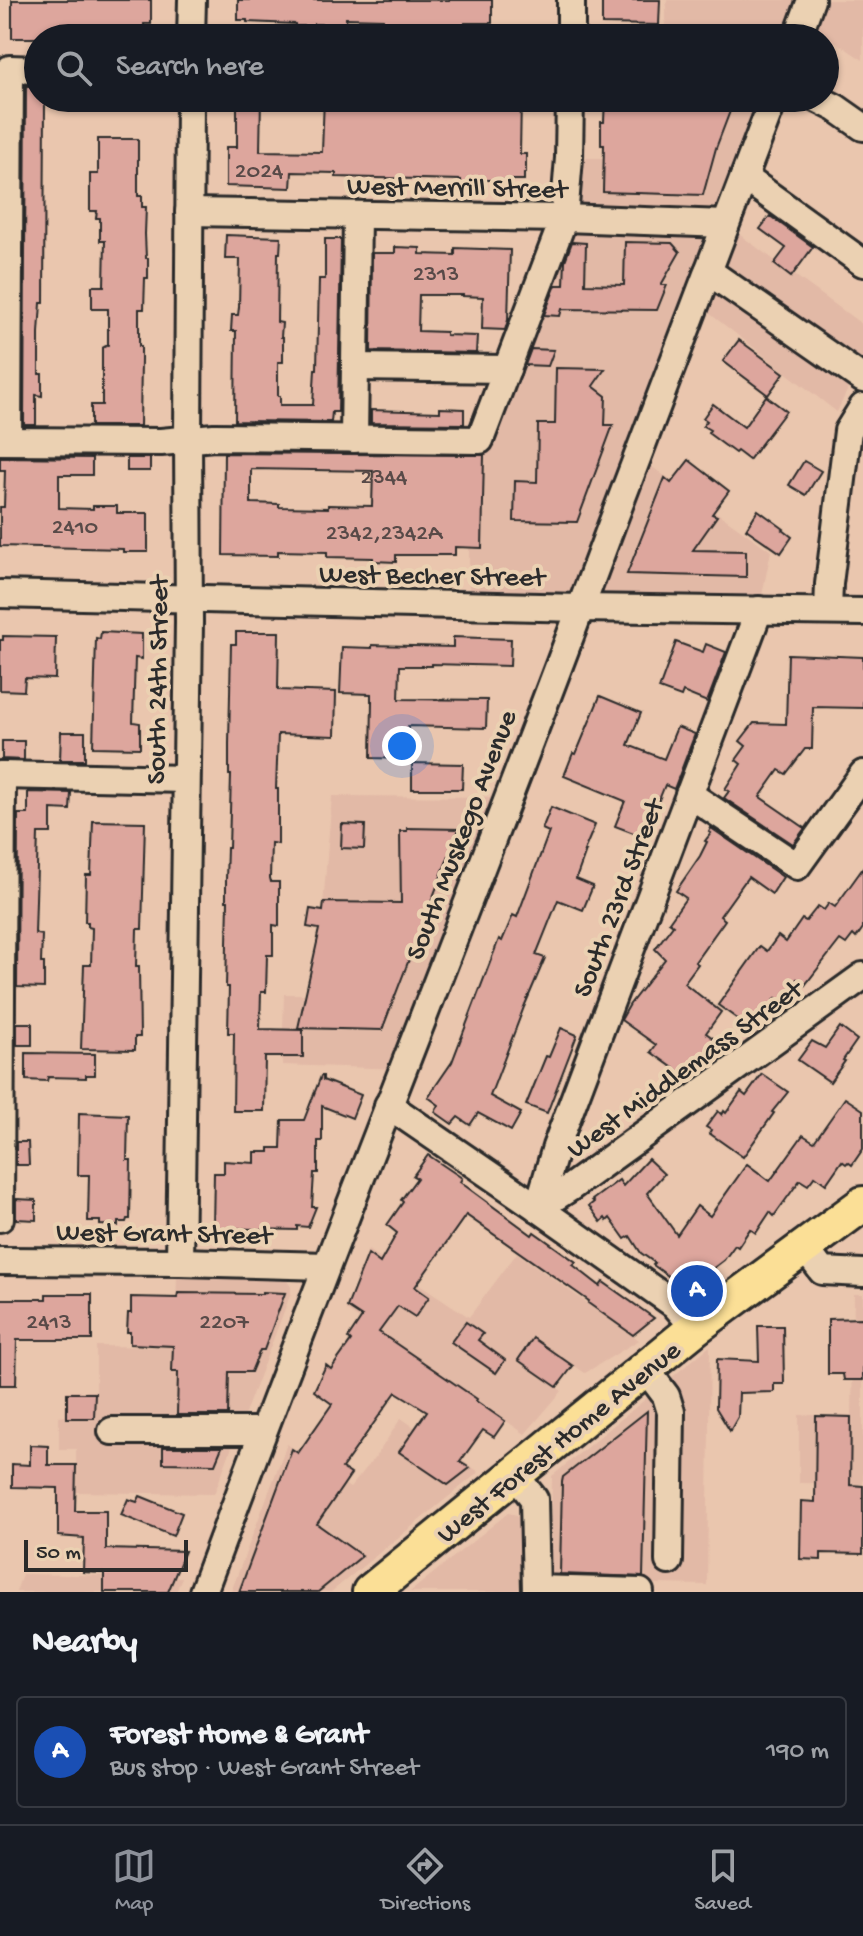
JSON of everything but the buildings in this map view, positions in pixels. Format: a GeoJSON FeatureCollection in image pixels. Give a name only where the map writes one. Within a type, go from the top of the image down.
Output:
{"type":"FeatureCollection","features":[{"type":"Feature","properties":{"kind":"main road","name":"West Forest Home Avenue"},"geometry":{"type":"LineString","coordinates":[[370,1592],[695,1328],[863,1204]]}},
{"type":"Feature","properties":{"kind":"street"},"geometry":{"type":"LineString","coordinates":[[191,24],[192,0]]}},
{"type":"Feature","properties":{"kind":"street"},"geometry":{"type":"LineString","coordinates":[[571,0],[571,24]]}},
{"type":"Feature","properties":{"kind":"street"},"geometry":{"type":"LineString","coordinates":[[802,24],[811,0]]}},
{"type":"Feature","properties":{"kind":"street"},"geometry":{"type":"LineString","coordinates":[[24,70],[10,69],[4,441],[161,442],[214,437],[480,440],[564,218],[570,112]]}},
{"type":"Feature","properties":{"kind":"street"},"geometry":{"type":"LineString","coordinates":[[839,110],[863,127]]}},
{"type":"Feature","properties":{"kind":"street","name":"South 24th Street"},"geometry":{"type":"LineString","coordinates":[[180,1262],[189,599],[190,112]]}},
{"type":"Feature","properties":{"kind":"street","name":"South Muskego Avenue"},"geometry":{"type":"LineString","coordinates":[[203,1592],[769,112]]}},
{"type":"Feature","properties":{"kind":"street"},"geometry":{"type":"LineString","coordinates":[[744,177],[863,263]]}},
{"type":"Feature","properties":{"kind":"street","name":"West Merrill Street"},"geometry":{"type":"LineString","coordinates":[[189,212],[725,224]]}},
{"type":"Feature","properties":{"kind":"street"},"geometry":{"type":"LineString","coordinates":[[354,439],[357,215]]}},
{"type":"Feature","properties":{"kind":"street"},"geometry":{"type":"LineString","coordinates":[[708,271],[863,379]]}},
{"type":"Feature","properties":{"kind":"street"},"geometry":{"type":"LineString","coordinates":[[355,367],[507,369]]}},
{"type":"Feature","properties":{"kind":"street"},"geometry":{"type":"LineString","coordinates":[[828,611],[848,431],[863,407]]}},
{"type":"Feature","properties":{"kind":"street","name":"West Becher Street"},"geometry":{"type":"LineString","coordinates":[[0,594],[863,612]]}},
{"type":"Feature","properties":{"kind":"street","name":"South 23rd Street"},"geometry":{"type":"LineString","coordinates":[[538,1208],[556,1147],[759,610]]}},
{"type":"Feature","properties":{"kind":"street"},"geometry":{"type":"LineString","coordinates":[[689,794],[797,866],[863,774]]}},
{"type":"Feature","properties":{"kind":"street"},"geometry":{"type":"LineString","coordinates":[[0,1218],[1,775],[186,779]]}},
{"type":"Feature","properties":{"kind":"street","name":"West Middlemass Street"},"geometry":{"type":"LineString","coordinates":[[538,1208],[863,976]]}},
{"type":"Feature","properties":{"kind":"street"},"geometry":{"type":"LineString","coordinates":[[388,1105],[675,1305],[695,1328]]}},
{"type":"Feature","properties":{"kind":"street"},"geometry":{"type":"LineString","coordinates":[[804,1247],[822,1271],[863,1273]]}},
{"type":"Feature","properties":{"kind":"street","name":"West Grant Street"},"geometry":{"type":"LineString","coordinates":[[0,1261],[326,1266]]}},
{"type":"Feature","properties":{"kind":"street"},"geometry":{"type":"LineString","coordinates":[[645,1368],[666,1396],[671,1412],[669,1561]]}},
{"type":"Feature","properties":{"kind":"street"},"geometry":{"type":"LineString","coordinates":[[112,1431],[263,1431]]}},
{"type":"Feature","properties":{"kind":"street"},"geometry":{"type":"LineString","coordinates":[[515,1475],[534,1499],[536,1591],[640,1592]]}},
{"type":"Feature","properties":{"kind":"shaded area"},"geometry":{"type":"Polygon","coordinates":[[[667,0],[863,0],[863,60],[839,44],[839,24],[809,24],[804,21],[803,24],[665,24],[667,0]]]}},
{"type":"Feature","properties":{"kind":"shaded area"},"geometry":{"type":"Polygon","coordinates":[[[654,112],[769,112],[725,224],[863,325],[863,357],[837,412],[696,303],[638,457],[771,551],[759,610],[469,605],[469,440],[480,439],[569,158],[654,158],[654,112]]]}},
{"type":"Feature","properties":{"kind":"shaded area"},"geometry":{"type":"Polygon","coordinates":[[[332,796],[507,797],[402,1069],[282,1065],[284,994],[305,994],[320,942],[332,796]]]}},
{"type":"Feature","properties":{"kind":"shaded area"},"geometry":{"type":"Polygon","coordinates":[[[368,1250],[469,1317],[517,1253],[639,1340],[585,1373],[533,1337],[517,1361],[562,1391],[525,1434],[346,1310],[368,1250]]]}},
{"type":"Feature","properties":{"kind":"shaded area"},"geometry":{"type":"Polygon","coordinates":[[[177,1275],[279,1277],[286,1279],[291,1287],[214,1494],[76,1492],[76,1449],[59,1449],[59,1417],[65,1416],[66,1391],[96,1391],[96,1346],[175,1347],[177,1275]]]}},
{"type":"Feature","properties":{"kind":"shaded area"},"geometry":{"type":"Polygon","coordinates":[[[854,1294],[863,1294],[863,1484],[799,1483],[799,1415],[852,1415],[854,1294]]]}},
{"type":"Feature","properties":{"kind":"shaded area"},"geometry":{"type":"Polygon","coordinates":[[[710,1346],[707,1585],[550,1582],[552,1476],[710,1346]]]}},
{"type":"Feature","properties":{"kind":"shaded area"},"geometry":{"type":"Polygon","coordinates":[[[401,1418],[479,1472],[331,1592],[231,1592],[287,1444],[350,1488],[401,1418]]]}},
{"type":"Feature","properties":{"kind":"shaded area"},"geometry":{"type":"Polygon","coordinates":[[[508,1513],[517,1515],[520,1520],[519,1592],[410,1592],[508,1513]]]}},
{"type":"Feature","properties":{"kind":"shaded area"},"geometry":{"type":"Polygon","coordinates":[[[22,1574],[182,1577],[176,1592],[16,1592],[22,1574]]]}},
{"type":"Feature","properties":{"kind":"place","name":"Forest Home & Grant"},"geometry":{"type":"Point","coordinates":[697,1291]}}]}
